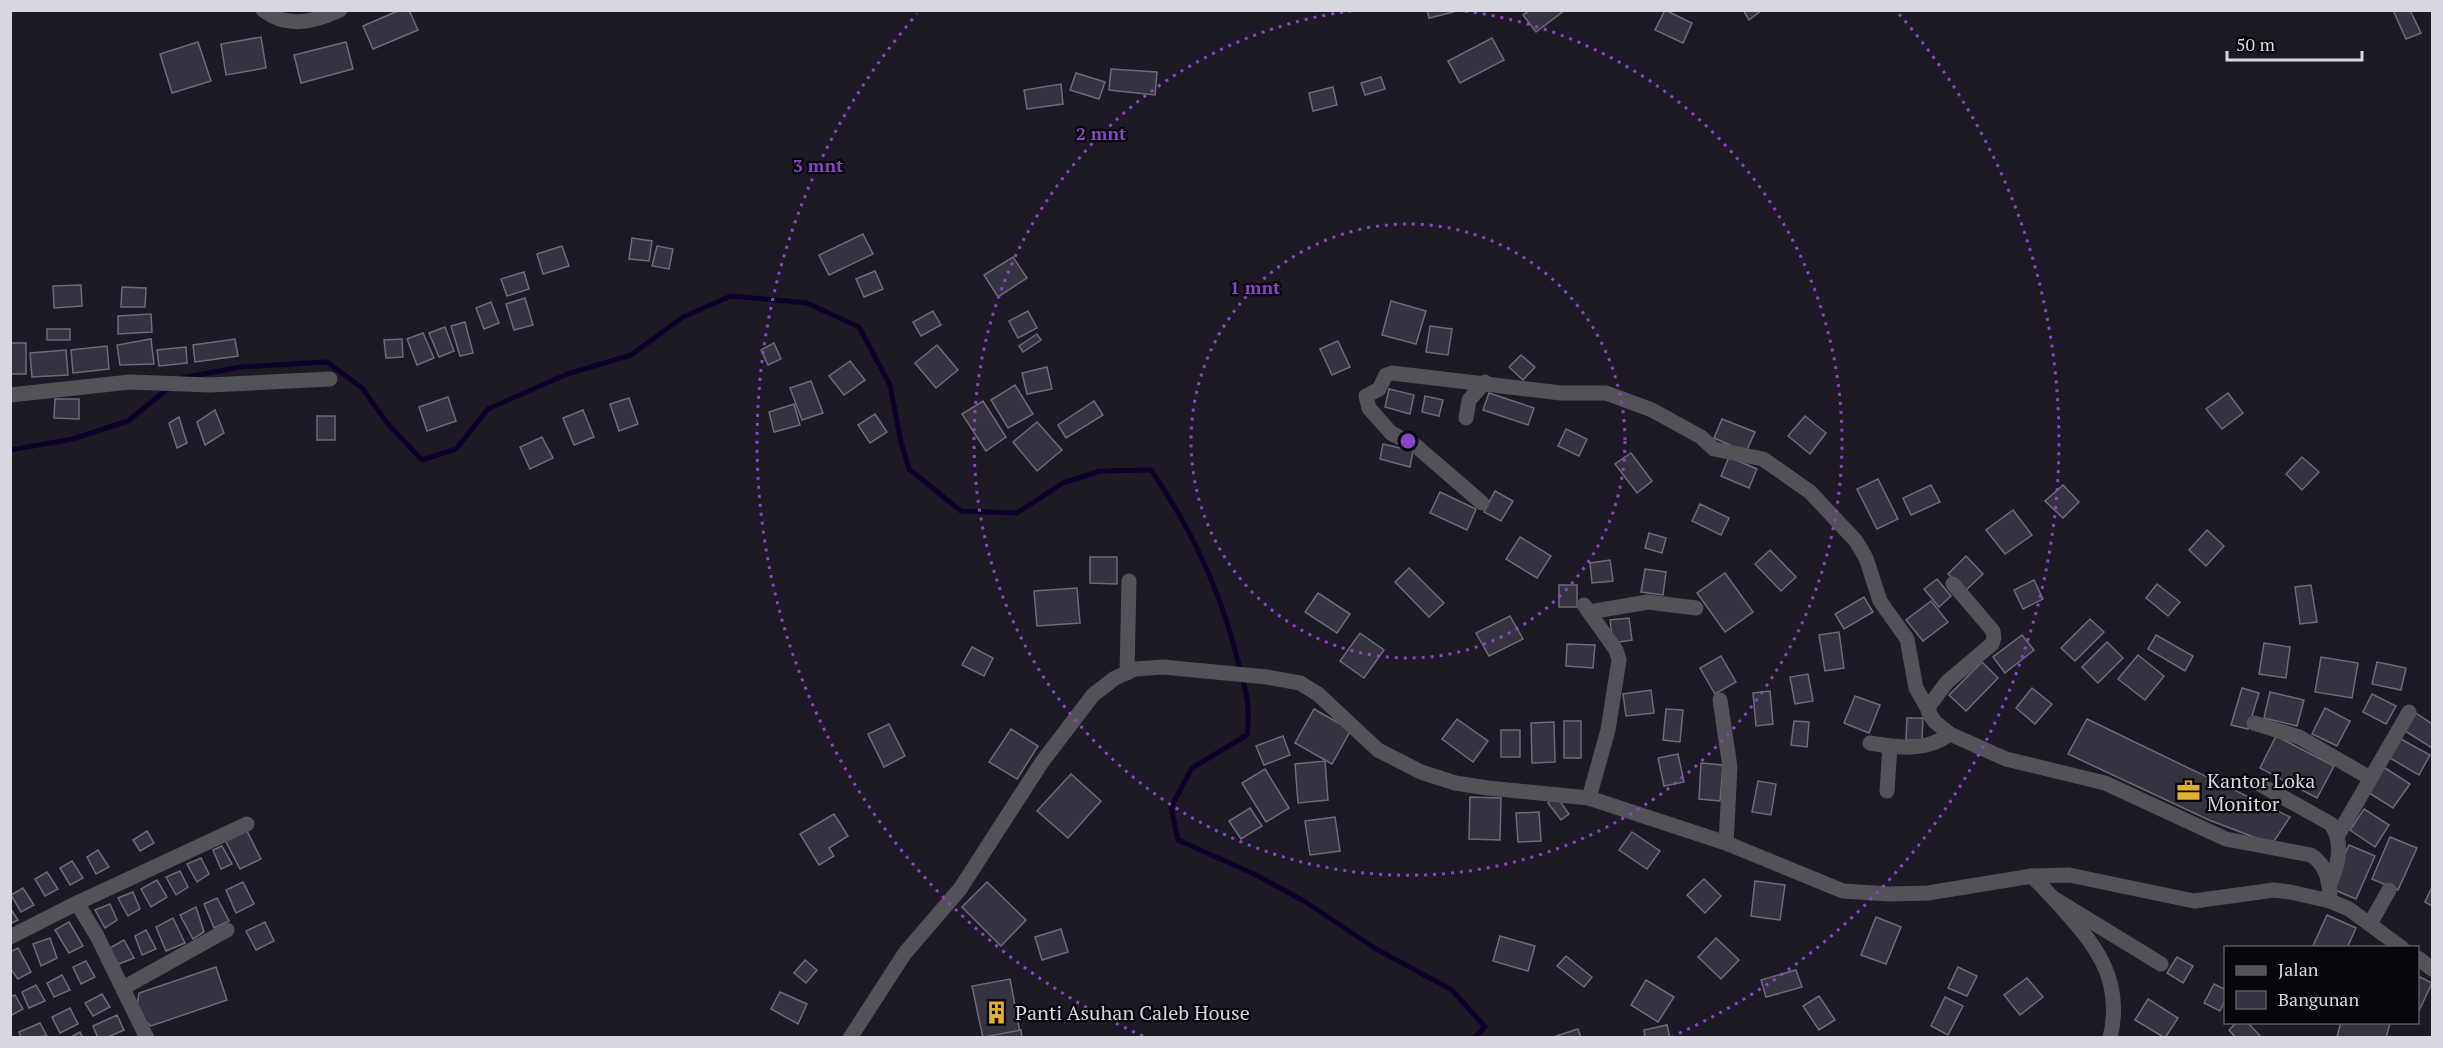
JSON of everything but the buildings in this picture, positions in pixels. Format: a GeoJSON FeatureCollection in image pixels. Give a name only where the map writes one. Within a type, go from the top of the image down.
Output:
{"type":"FeatureCollection","features":[{"type":"Feature","properties":{"kind":"street"},"geometry":{"type":"LineString","coordinates":[[263,10],[282,21],[302,23],[316,21],[340,10]]}},
{"type":"Feature","properties":{"kind":"street"},"geometry":{"type":"LineString","coordinates":[[1482,503],[1416,446],[1391,433],[1370,408],[1366,396],[1378,389],[1386,375],[1392,373],[1485,382],[1561,393],[1606,393],[1652,410],[1701,437],[1714,449],[1763,459],[1810,492],[1856,541],[1866,558],[1880,601],[1907,639],[1916,688],[1935,722],[1950,734],[2006,759],[2105,783],[2226,839],[2311,855],[2318,859],[2330,883]]}},
{"type":"Feature","properties":{"kind":"street"},"geometry":{"type":"LineString","coordinates":[[10,395],[121,382],[192,384],[330,379]]}},
{"type":"Feature","properties":{"kind":"street"},"geometry":{"type":"LineString","coordinates":[[1466,418],[1469,400],[1485,382]]}},
{"type":"Feature","properties":{"kind":"street"},"geometry":{"type":"LineString","coordinates":[[1127,673],[1129,581]]}},
{"type":"Feature","properties":{"kind":"street"},"geometry":{"type":"LineString","coordinates":[[1929,711],[1933,698],[1947,682],[1992,644],[1994,638],[1993,631],[1953,584]]}},
{"type":"Feature","properties":{"kind":"street"},"geometry":{"type":"LineString","coordinates":[[1588,798],[1608,730],[1619,660],[1616,650],[1587,609],[1648,602],[1696,608]]}},
{"type":"Feature","properties":{"kind":"street"},"geometry":{"type":"LineString","coordinates":[[850,1038],[905,953],[981,859],[1012,807],[1069,724],[1093,695],[1115,678],[1135,669],[1163,667],[1267,676],[1300,683],[1318,694],[1378,750],[1421,772],[1455,783],[1588,798],[1726,843],[1825,886],[1858,893],[1928,893],[2032,876],[2069,875],[2091,878],[2175,899],[2194,901],[2274,890],[2330,901],[2349,909],[2399,946]]}},
{"type":"Feature","properties":{"kind":"street"},"geometry":{"type":"LineString","coordinates":[[1720,700],[1730,766],[1726,843]]}},
{"type":"Feature","properties":{"kind":"street"},"geometry":{"type":"LineString","coordinates":[[2330,901],[2330,883],[2338,862],[2338,835],[2409,712]]}},
{"type":"Feature","properties":{"kind":"street"},"geometry":{"type":"LineString","coordinates":[[2254,723],[2299,737],[2370,778]]}},
{"type":"Feature","properties":{"kind":"street"},"geometry":{"type":"LineString","coordinates":[[1870,743],[1924,748],[1939,743],[1950,734]]}},
{"type":"Feature","properties":{"kind":"street"},"geometry":{"type":"LineString","coordinates":[[1887,791],[1890,746]]}},
{"type":"Feature","properties":{"kind":"street"},"geometry":{"type":"LineString","coordinates":[[2261,785],[2327,820],[2338,835]]}},
{"type":"Feature","properties":{"kind":"street"},"geometry":{"type":"LineString","coordinates":[[10,938],[77,903],[247,824]]}},
{"type":"Feature","properties":{"kind":"street"},"geometry":{"type":"LineString","coordinates":[[2032,876],[2087,935],[2106,969],[2110,979],[2115,1018],[2110,1038]]}},
{"type":"Feature","properties":{"kind":"street"},"geometry":{"type":"LineString","coordinates":[[2370,924],[2389,890]]}},
{"type":"Feature","properties":{"kind":"street"},"geometry":{"type":"LineString","coordinates":[[2053,898],[2161,964]]}},
{"type":"Feature","properties":{"kind":"street"},"geometry":{"type":"LineString","coordinates":[[77,903],[147,1038]]}},
{"type":"Feature","properties":{"kind":"street"},"geometry":{"type":"LineString","coordinates":[[123,988],[227,930]]}},
{"type":"Feature","properties":{"kind":"street"},"geometry":{"type":"LineString","coordinates":[[2419,959],[2433,969]]}},
{"type":"Feature","properties":{"kind":"waterway"},"geometry":{"type":"LineString","coordinates":[[182,378],[240,367],[327,362],[362,388],[388,424],[422,460],[456,449],[488,409],[567,374],[631,355],[683,317],[731,296],[807,303],[859,327],[890,385],[901,442],[909,469],[961,511],[1017,513],[1063,483],[1100,471],[1151,470],[1179,514],[1213,583],[1230,632],[1248,705],[1247,735],[1192,768],[1171,807],[1178,840],[1254,874],[1304,901],[1376,949],[1452,990],[1485,1027],[1474,1038]]}},
{"type":"Feature","properties":{"kind":"waterway"},"geometry":{"type":"LineString","coordinates":[[10,450],[73,439],[128,421],[170,387]]}},
{"type":"Feature","properties":{"kind":"place","name":"Kantor Loka Monitor"},"geometry":{"type":"Point","coordinates":[2189,791]}},
{"type":"Feature","properties":{"kind":"place","name":"Panti Asuhan Caleb House"},"geometry":{"type":"Point","coordinates":[997,1012]}}]}
